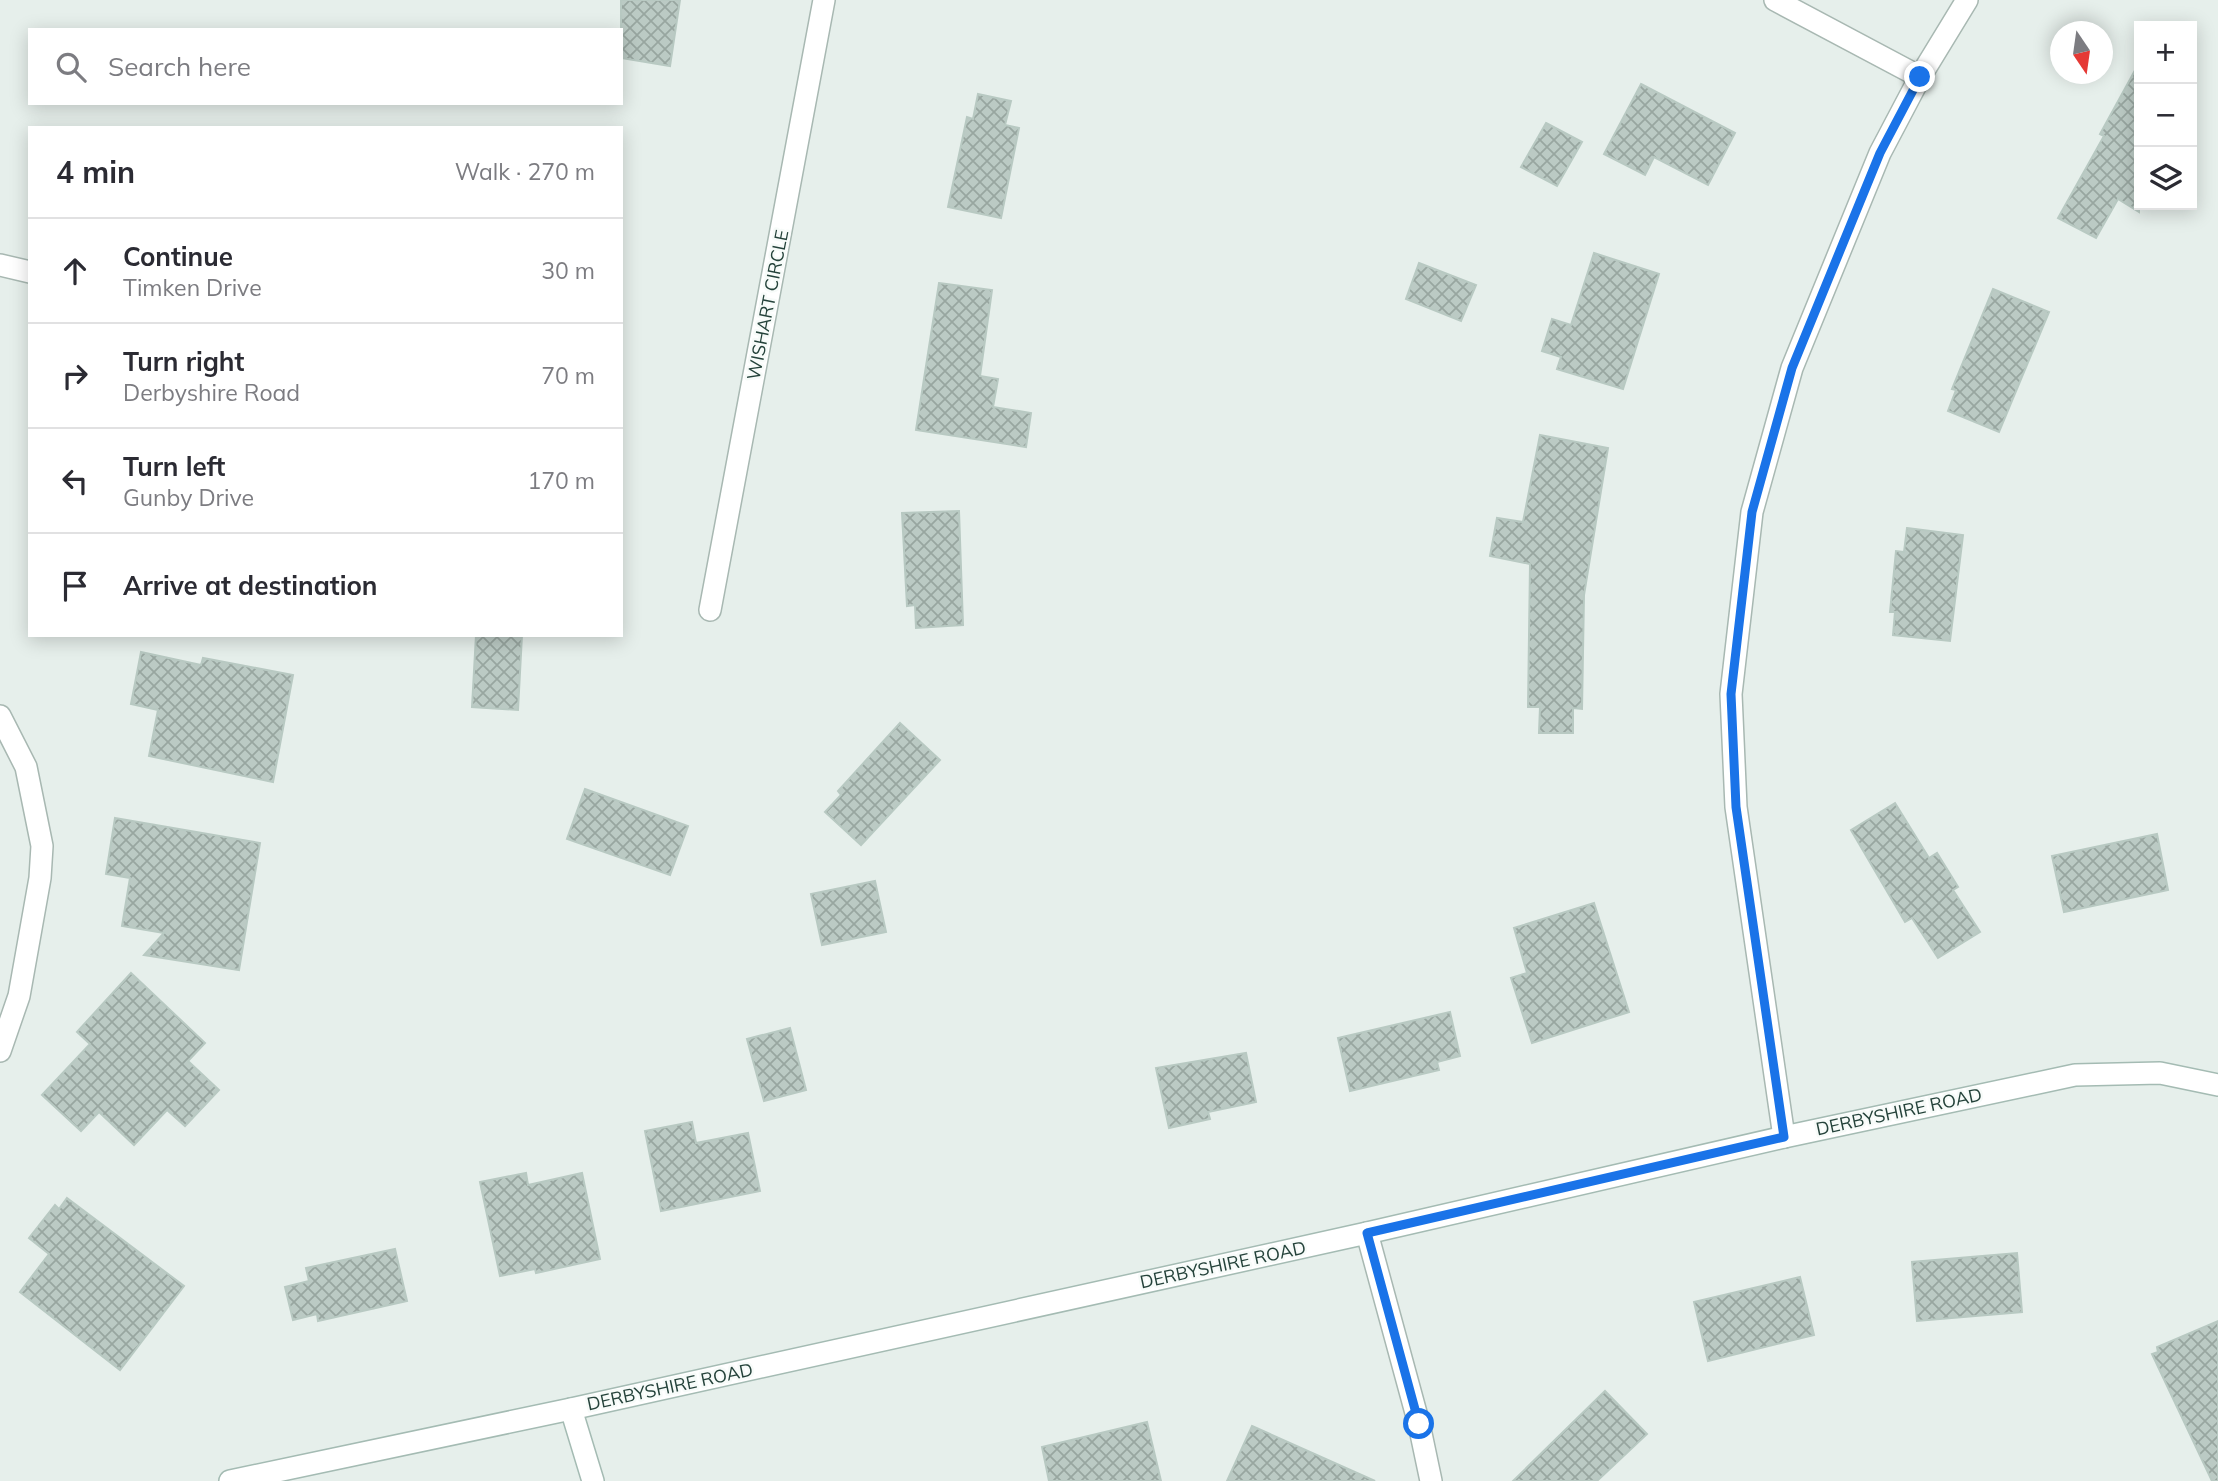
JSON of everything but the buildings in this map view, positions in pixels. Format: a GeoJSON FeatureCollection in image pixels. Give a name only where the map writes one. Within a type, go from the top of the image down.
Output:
{"type":"FeatureCollection","features":[{"type":"Feature","properties":{"kind":"street","name":"WISHART CIRCLE"},"geometry":{"type":"LineString","coordinates":[[710,610],[824,0]]}},
{"type":"Feature","properties":{"kind":"street"},"geometry":{"type":"LineString","coordinates":[[1774,0],[1920,77]]}},
{"type":"Feature","properties":{"kind":"street"},"geometry":{"type":"LineString","coordinates":[[1784,1137],[1736,807],[1731,694],[1752,512],[1792,368],[1880,153],[1920,77],[1966,0]]}},
{"type":"Feature","properties":{"kind":"street"},"geometry":{"type":"LineString","coordinates":[[0,265],[28,272]]}},
{"type":"Feature","properties":{"kind":"street"},"geometry":{"type":"LineString","coordinates":[[0,716],[26,767],[42,846],[40,878],[19,996],[0,1051]]}},
{"type":"Feature","properties":{"kind":"street","name":"DERBYSHIRE ROAD"},"geometry":{"type":"LineString","coordinates":[[230,1481],[571,1409],[1367,1233],[1784,1137],[2075,1075],[2160,1073],[2218,1085]]}},
{"type":"Feature","properties":{"kind":"street"},"geometry":{"type":"LineString","coordinates":[[1367,1233],[1419,1424],[1431,1481]]}},
{"type":"Feature","properties":{"kind":"street"},"geometry":{"type":"LineString","coordinates":[[571,1409],[593,1481]]}},
{"type":"Feature","properties":{"kind":"route"},"geometry":{"type":"LineString","coordinates":[[1419,1424],[1367,1233],[1784,1137],[1754,948],[1736,807],[1731,694],[1752,512],[1792,368],[1880,153],[1920,77]]}}]}
